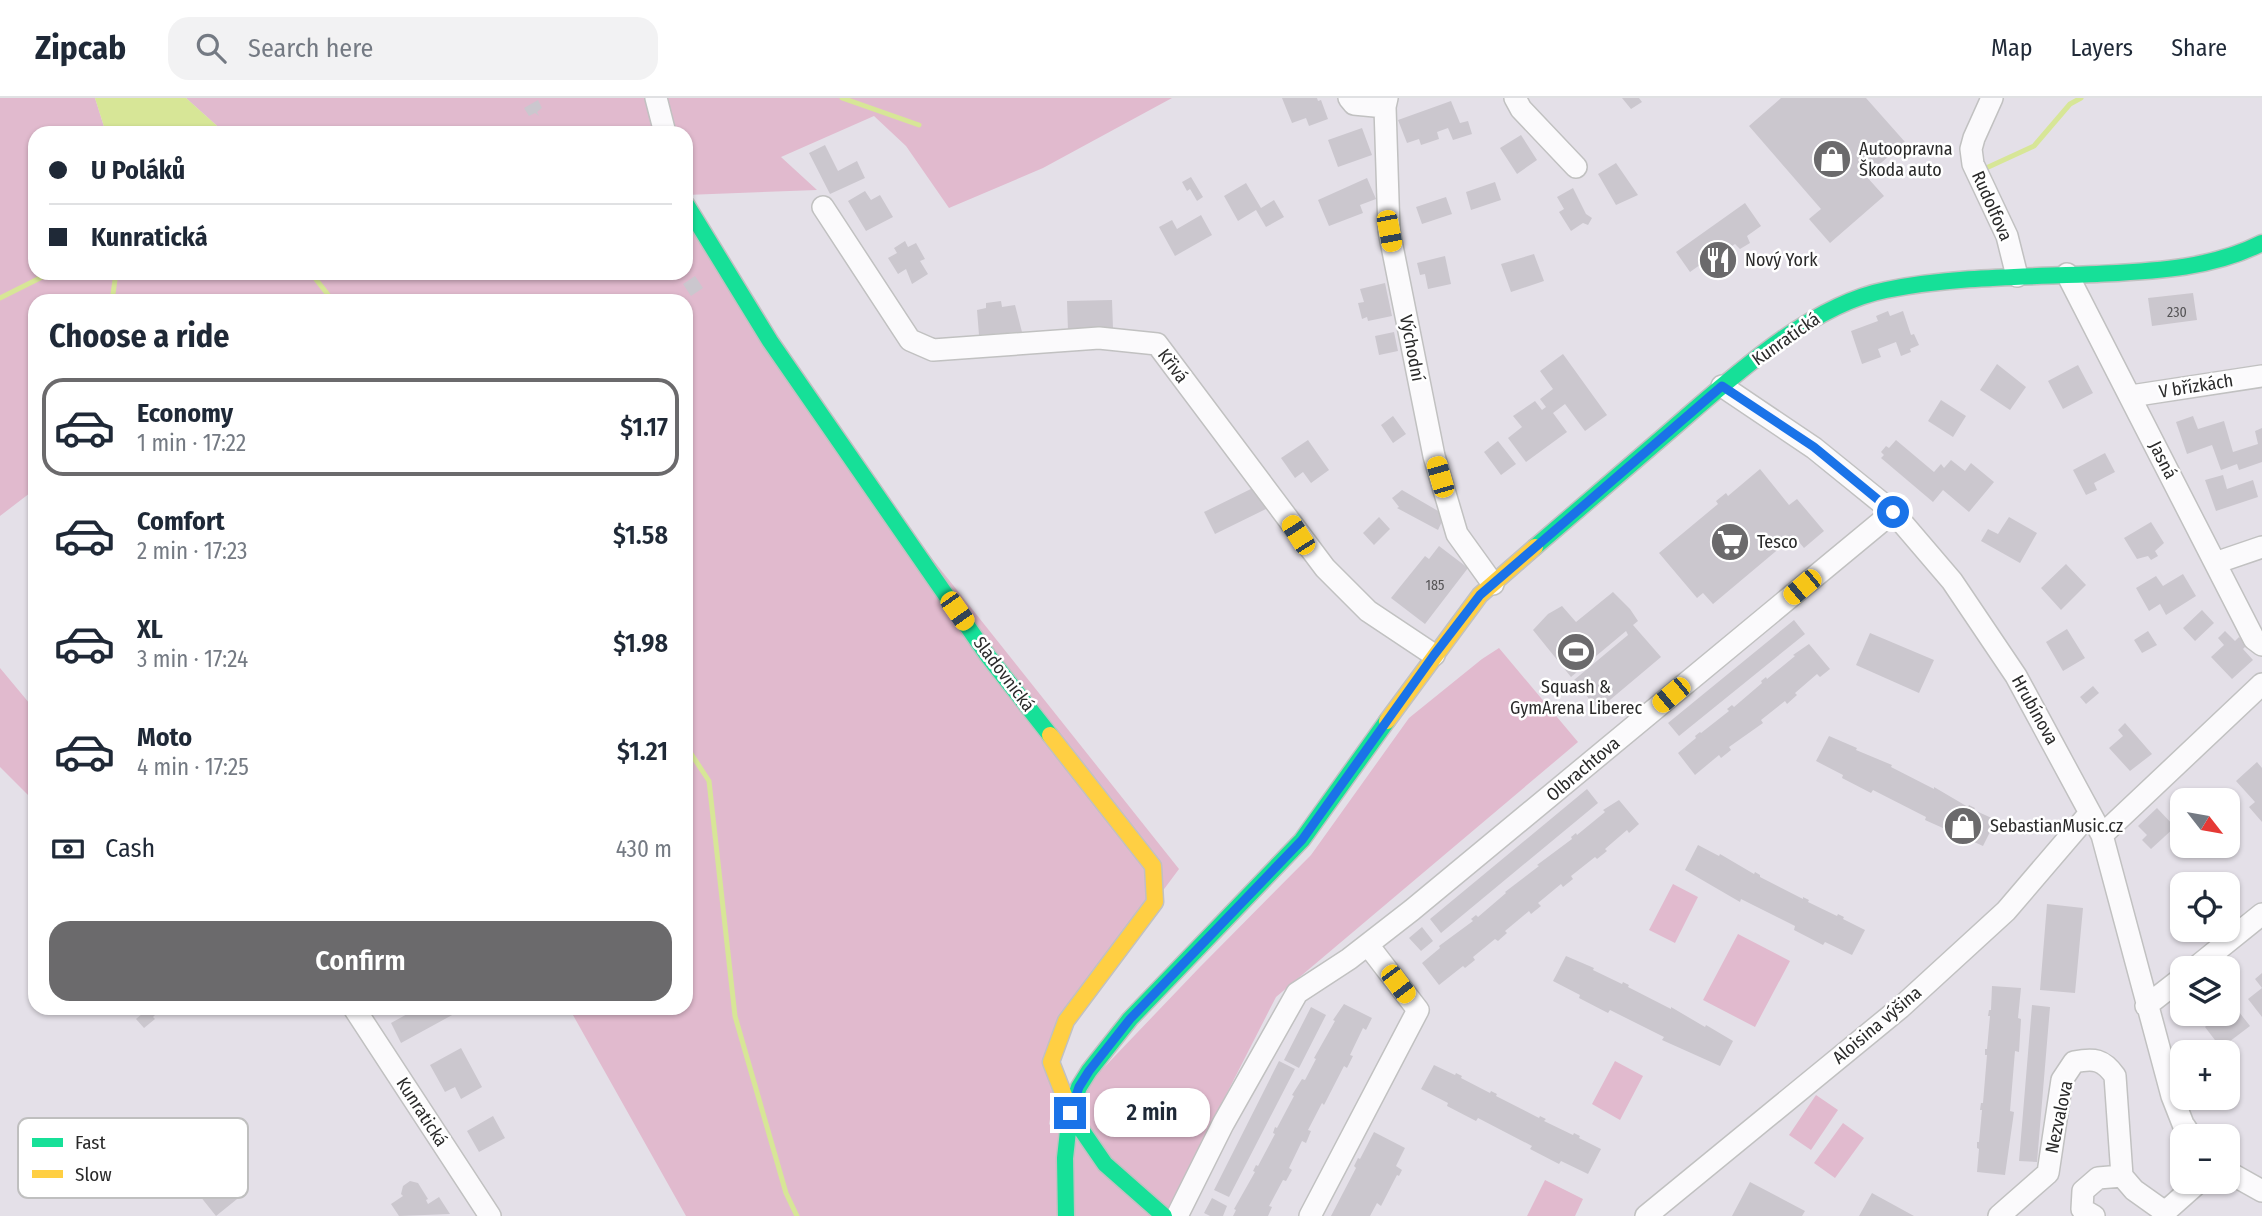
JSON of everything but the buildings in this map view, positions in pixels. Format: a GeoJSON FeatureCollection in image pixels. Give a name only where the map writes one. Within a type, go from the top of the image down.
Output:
{"type":"FeatureCollection","features":[{"type":"Feature","properties":{"kind":"street"},"geometry":{"type":"LineString","coordinates":[[656,98],[664,126]]}},
{"type":"Feature","properties":{"kind":"street"},"geometry":{"type":"LineString","coordinates":[[1349,98],[1354,104],[1386,103]]}},
{"type":"Feature","properties":{"kind":"street"},"geometry":{"type":"LineString","coordinates":[[1515,98],[1521,109],[1576,167]]}},
{"type":"Feature","properties":{"kind":"street","name":"Rudolfova"},"geometry":{"type":"LineString","coordinates":[[1992,98],[1974,138],[1971,149],[1973,164],[2007,236],[2017,276]]}},
{"type":"Feature","properties":{"kind":"street","name":"Východní"},"geometry":{"type":"LineString","coordinates":[[1386,103],[1389,231],[1434,456],[1457,534],[1493,584]]}},
{"type":"Feature","properties":{"kind":"street","name":"Křivá"},"geometry":{"type":"LineString","coordinates":[[823,206],[910,340],[933,350],[1099,338],[1157,344],[1325,568],[1368,611],[1434,655]]}},
{"type":"Feature","properties":{"kind":"street","name":"Sladovnická"},"geometry":{"type":"LineString","coordinates":[[693,215],[770,341],[988,656],[1153,866],[1155,902],[1066,1021],[1051,1062],[1070,1113]]}},
{"type":"Feature","properties":{"kind":"street","name":"Kunratická"},"geometry":{"type":"LineString","coordinates":[[1066,1216],[1065,1158],[1070,1113],[1079,1087],[1113,1040],[1302,840],[1480,595],[1722,386],[1800,327],[1834,306],[1895,288],[1942,281],[2140,272],[2200,265],[2239,255],[2262,243]]}},
{"type":"Feature","properties":{"kind":"street","name":"Jasná"},"geometry":{"type":"LineString","coordinates":[[2067,274],[2254,639],[2262,645]]}},
{"type":"Feature","properties":{"kind":"street","name":"V břízkách"},"geometry":{"type":"LineString","coordinates":[[2131,396],[2262,376]]}},
{"type":"Feature","properties":{"kind":"street","name":"Hrubínova"},"geometry":{"type":"LineString","coordinates":[[1722,386],[1814,447],[1893,512],[1952,581],[2009,665],[2102,835],[2146,1006],[2172,1096],[2183,1124]]}},
{"type":"Feature","properties":{"kind":"street","name":"Olbrachtova"},"geometry":{"type":"LineString","coordinates":[[1177,1216],[1223,1124],[1297,993],[1368,945],[1893,512]]}},
{"type":"Feature","properties":{"kind":"street"},"geometry":{"type":"LineString","coordinates":[[2215,563],[2262,547]]}},
{"type":"Feature","properties":{"kind":"street"},"geometry":{"type":"LineString","coordinates":[[2102,835],[2262,684]]}},
{"type":"Feature","properties":{"kind":"street","name":"Aloisina výšina"},"geometry":{"type":"LineString","coordinates":[[1653,1215],[1900,1007],[2006,911],[2089,814]]}},
{"type":"Feature","properties":{"kind":"street"},"geometry":{"type":"LineString","coordinates":[[2210,956],[2262,914]]}},
{"type":"Feature","properties":{"kind":"street"},"geometry":{"type":"LineString","coordinates":[[1310,1216],[1418,1010],[1368,945]]}},
{"type":"Feature","properties":{"kind":"street"},"geometry":{"type":"LineString","coordinates":[[2146,1006],[2170,987]]}},
{"type":"Feature","properties":{"kind":"street","name":"Kunratická"},"geometry":{"type":"LineString","coordinates":[[359,1015],[491,1216]]}},
{"type":"Feature","properties":{"kind":"street","name":"Nezvalova"},"geometry":{"type":"LineString","coordinates":[[1999,1216],[2048,1173],[2062,1080],[2074,1062],[2095,1058],[2106,1063],[2115,1076],[2122,1176]]}},
{"type":"Feature","properties":{"kind":"street"},"geometry":{"type":"LineString","coordinates":[[1070,1113],[1105,1164],[1164,1216]]}},
{"type":"Feature","properties":{"kind":"street"},"geometry":{"type":"LineString","coordinates":[[2094,1216],[2082,1209],[2083,1191],[2098,1178],[2122,1176],[2134,1190],[2165,1214],[2186,1194]]}},
{"type":"Feature","properties":{"kind":"street"},"geometry":{"type":"LineString","coordinates":[[2240,1179],[2262,1191]]}},
{"type":"Feature","properties":{"kind":"shaded area"},"geometry":{"type":"Polygon","coordinates":[[[0,98],[95,98],[104,126],[28,126],[28,280],[693,280],[693,223],[785,374],[1179,869],[1066,1021],[1049,1125],[1311,855],[1409,718],[1482,659],[1499,648],[1578,742],[1276,997],[1182,1181],[1174,1216],[686,1216],[573,1015],[693,1015],[693,294],[28,294],[28,495],[0,516],[0,98]]]}},
{"type":"Feature","properties":{"kind":"shaded area"},"geometry":{"type":"Polygon","coordinates":[[[95,98],[186,98],[217,126],[104,126],[95,98]]]}},
{"type":"Feature","properties":{"kind":"shaded area"},"geometry":{"type":"Polygon","coordinates":[[[186,98],[1172,98],[1043,168],[949,208],[906,146],[874,116],[781,157],[817,190],[693,195],[693,126],[217,126],[186,98]]]}},
{"type":"Feature","properties":{"kind":"shaded area"},"geometry":{"type":"Polygon","coordinates":[[[0,668],[28,702],[28,795],[0,767],[0,668]]]}},
{"type":"Feature","properties":{"kind":"shaded area"},"geometry":{"type":"Polygon","coordinates":[[[1673,884],[1698,897],[1675,943],[1649,930],[1673,884]]]}},
{"type":"Feature","properties":{"kind":"shaded area"},"geometry":{"type":"Polygon","coordinates":[[[1738,934],[1790,961],[1755,1027],[1703,1000],[1738,934]]]}},
{"type":"Feature","properties":{"kind":"shaded area"},"geometry":{"type":"Polygon","coordinates":[[[1615,1061],[1643,1076],[1620,1120],[1592,1104],[1615,1061]]]}},
{"type":"Feature","properties":{"kind":"shaded area"},"geometry":{"type":"Polygon","coordinates":[[[1816,1095],[1838,1110],[1811,1150],[1789,1135],[1816,1095]]]}},
{"type":"Feature","properties":{"kind":"shaded area"},"geometry":{"type":"Polygon","coordinates":[[[1843,1123],[1864,1138],[1835,1178],[1814,1163],[1843,1123]]]}},
{"type":"Feature","properties":{"kind":"shaded area"},"geometry":{"type":"Polygon","coordinates":[[[1545,1180],[1583,1199],[1575,1216],[1527,1216],[1545,1180]]]}},
{"type":"Feature","properties":{"kind":"waterway"},"geometry":{"type":"LineString","coordinates":[[842,98],[919,125]]}},
{"type":"Feature","properties":{"kind":"waterway"},"geometry":{"type":"LineString","coordinates":[[1984,169],[2034,146],[2070,104],[2081,98]]}},
{"type":"Feature","properties":{"kind":"waterway"},"geometry":{"type":"LineString","coordinates":[[0,298],[36,280]]}},
{"type":"Feature","properties":{"kind":"waterway"},"geometry":{"type":"LineString","coordinates":[[113,294],[115,280]]}},
{"type":"Feature","properties":{"kind":"waterway"},"geometry":{"type":"LineString","coordinates":[[316,280],[328,294]]}},
{"type":"Feature","properties":{"kind":"waterway"},"geometry":{"type":"LineString","coordinates":[[693,757],[709,781],[735,1016],[786,1193],[797,1216]]}},
{"type":"Feature","properties":{"kind":"traffic: fast"},"geometry":{"type":"LineString","coordinates":[[693,215],[770,341],[988,656],[1050,735]]}},
{"type":"Feature","properties":{"kind":"traffic: fast"},"geometry":{"type":"LineString","coordinates":[[1535,547],[1745,367],[1800,327],[1857,298],[1886,290],[1938,282],[2160,270],[2223,258],[2262,243]]}},
{"type":"Feature","properties":{"kind":"traffic: fast"},"geometry":{"type":"LineString","coordinates":[[1066,1216],[1065,1158],[1070,1113],[1079,1087],[1089,1071],[1130,1019],[1302,840],[1387,721]]}},
{"type":"Feature","properties":{"kind":"traffic: fast"},"geometry":{"type":"LineString","coordinates":[[1072,1116],[1105,1164],[1164,1216]]}},
{"type":"Feature","properties":{"kind":"traffic: slow"},"geometry":{"type":"LineString","coordinates":[[1387,721],[1480,595],[1535,547]]}},
{"type":"Feature","properties":{"kind":"traffic: slow"},"geometry":{"type":"LineString","coordinates":[[1050,735],[1153,866],[1155,902],[1066,1021],[1051,1062],[1072,1116]]}},
{"type":"Feature","properties":{"kind":"place","name":"Autoopravna Škoda auto"},"geometry":{"type":"Point","coordinates":[1832,159]}},
{"type":"Feature","properties":{"kind":"place","name":"Nový York"},"geometry":{"type":"Point","coordinates":[1718,260]}},
{"type":"Feature","properties":{"kind":"place","name":"Tesco"},"geometry":{"type":"Point","coordinates":[1730,542]}},
{"type":"Feature","properties":{"kind":"place","name":"Squash & GymArena Liberec"},"geometry":{"type":"Point","coordinates":[1576,652]}},
{"type":"Feature","properties":{"kind":"place","name":"SebastianMusic.cz"},"geometry":{"type":"Point","coordinates":[1963,826]}},
{"type":"Feature","properties":{"kind":"route"},"geometry":{"type":"LineString","coordinates":[[1070,1113],[1079,1087],[1089,1071],[1130,1019],[1302,840],[1480,595],[1722,386],[1814,447],[1893,512]]}}]}
